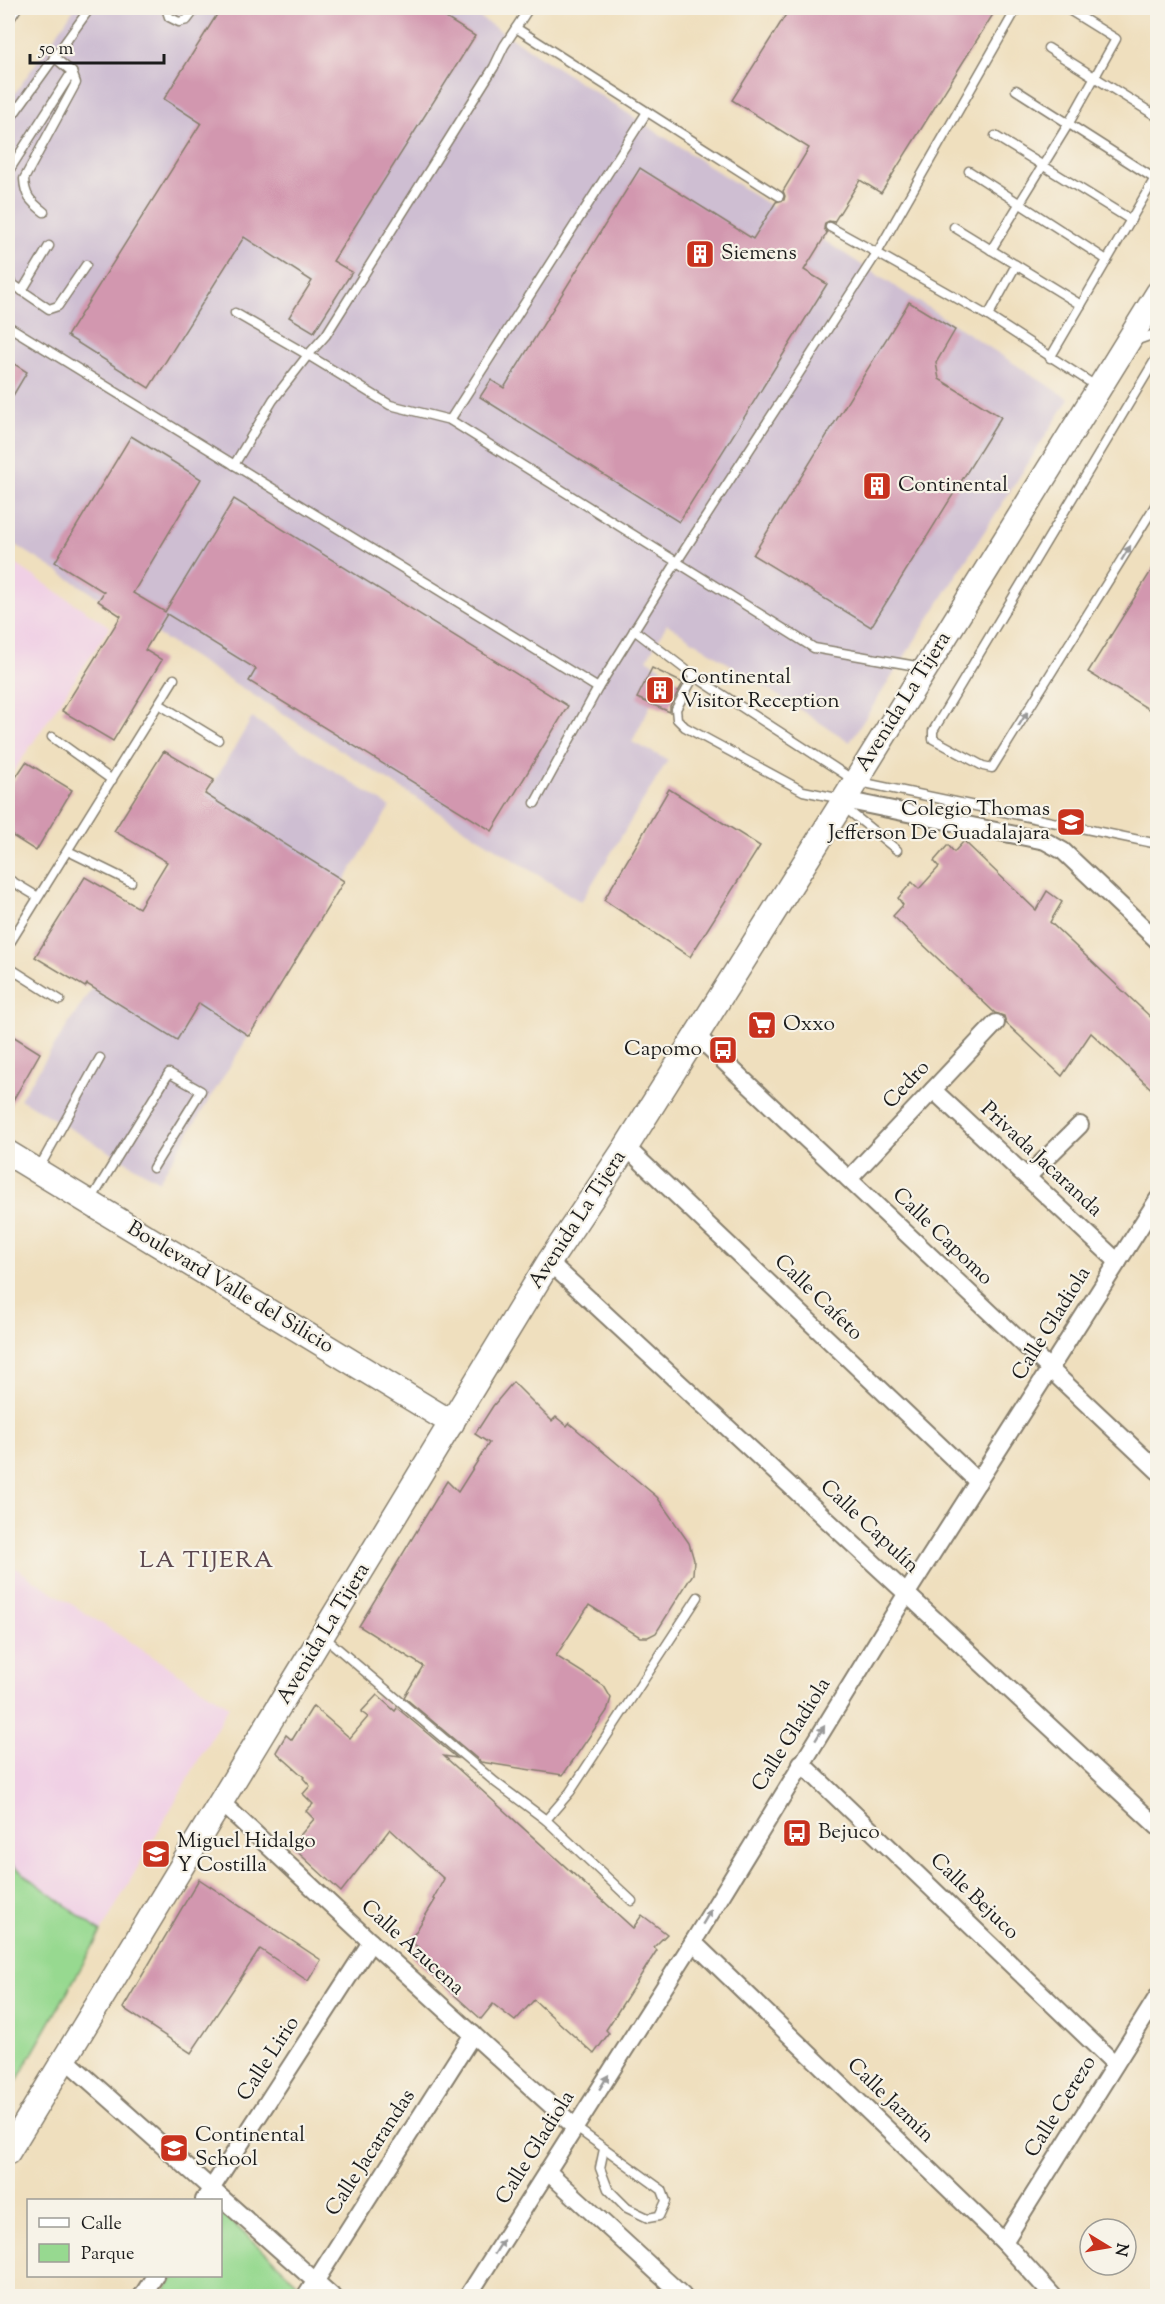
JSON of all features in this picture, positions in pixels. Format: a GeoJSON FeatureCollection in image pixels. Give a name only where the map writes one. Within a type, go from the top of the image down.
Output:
{"type":"FeatureCollection","features":[{"type":"Feature","properties":{"kind":"main road","name":"Avenida La Tijera"},"geometry":{"type":"LineString","coordinates":[[8,2152],[549,1262],[626,1147],[1122,350],[1157,299]]}},
{"type":"Feature","properties":{"kind":"main road","name":"Boulevard Valle del Silicio"},"geometry":{"type":"LineString","coordinates":[[8,1153],[452,1423]]}},
{"type":"Feature","properties":{"kind":"street"},"geometry":{"type":"LineString","coordinates":[[846,795],[1045,841],[1063,851],[1158,941]]}},
{"type":"Feature","properties":{"kind":"street","name":"Cedro"},"geometry":{"type":"LineString","coordinates":[[849,1179],[996,1023]]}},
{"type":"Feature","properties":{"kind":"street","name":"Calle Capomo"},"geometry":{"type":"LineString","coordinates":[[696,1035],[1158,1471]]}},
{"type":"Feature","properties":{"kind":"street","name":"Privada Jacaranda"},"geometry":{"type":"LineString","coordinates":[[933,1090],[1118,1262]]}},
{"type":"Feature","properties":{"kind":"street"},"geometry":{"type":"LineString","coordinates":[[1027,1177],[1080,1125]]}},
{"type":"Feature","properties":{"kind":"street","name":"Calle Cafeto"},"geometry":{"type":"LineString","coordinates":[[626,1147],[978,1482]]}},
{"type":"Feature","properties":{"kind":"street","name":"Calle Gladiola"},"geometry":{"type":"LineString","coordinates":[[468,2296],[693,1942],[907,1593],[1118,1262],[1156,1207]]}},
{"type":"Feature","properties":{"kind":"street","name":"Calle Capulín"},"geometry":{"type":"LineString","coordinates":[[549,1262],[1158,1827]]}},
{"type":"Feature","properties":{"kind":"street","name":"Calle Bejuco"},"geometry":{"type":"LineString","coordinates":[[801,1763],[1115,2064]]}},
{"type":"Feature","properties":{"kind":"street","name":"Calle Azucena"},"geometry":{"type":"LineString","coordinates":[[221,1802],[575,2127]]}},
{"type":"Feature","properties":{"kind":"street","name":"Calle Lirio"},"geometry":{"type":"LineString","coordinates":[[208,2194],[371,1942]]}},
{"type":"Feature","properties":{"kind":"street","name":"Calle Jazmín"},"geometry":{"type":"LineString","coordinates":[[693,1942],[1004,2242],[1053,2296]]}},
{"type":"Feature","properties":{"kind":"street","name":"Calle Cerezo"},"geometry":{"type":"LineString","coordinates":[[1004,2242],[1158,1996]]}},
{"type":"Feature","properties":{"kind":"street","name":"Calle Jacarandas"},"geometry":{"type":"LineString","coordinates":[[306,2296],[473,2034]]}},
{"type":"Feature","properties":{"kind":"street"},"geometry":{"type":"LineString","coordinates":[[64,2058],[208,2194]]}},
{"type":"Feature","properties":{"kind":"street"},"geometry":{"type":"LineString","coordinates":[[547,2171],[683,2296]]}},
{"type":"Feature","properties":{"kind":"street"},"geometry":{"type":"LineString","coordinates":[[222,2205],[333,2296]]}},
{"type":"Feature","properties":{"kind":"street"},"geometry":{"type":"LineString","coordinates":[[142,2296],[154,2277]]}},
{"type":"Feature","properties":{"kind":"lane"},"geometry":{"type":"LineString","coordinates":[[8,22],[17,8]]}},
{"type":"Feature","properties":{"kind":"lane"},"geometry":{"type":"LineString","coordinates":[[8,122],[90,8]]}},
{"type":"Feature","properties":{"kind":"lane"},"geometry":{"type":"LineString","coordinates":[[166,8],[169,17],[178,22],[188,20],[196,8]]}},
{"type":"Feature","properties":{"kind":"lane"},"geometry":{"type":"LineString","coordinates":[[234,465],[273,400],[326,335],[494,68],[504,46],[529,8]]}},
{"type":"Feature","properties":{"kind":"lane"},"geometry":{"type":"LineString","coordinates":[[535,803],[597,688],[877,253],[1017,8]]}},
{"type":"Feature","properties":{"kind":"lane"},"geometry":{"type":"LineString","coordinates":[[991,250],[1069,123],[1116,39],[1066,8]]}},
{"type":"Feature","properties":{"kind":"lane"},"geometry":{"type":"LineString","coordinates":[[516,28],[779,196]]}},
{"type":"Feature","properties":{"kind":"lane"},"geometry":{"type":"LineString","coordinates":[[1048,48],[1094,79],[1158,117]]}},
{"type":"Feature","properties":{"kind":"lane"},"geometry":{"type":"LineString","coordinates":[[44,212],[29,200],[25,191],[24,178],[76,83],[72,72],[54,57]]}},
{"type":"Feature","properties":{"kind":"lane"},"geometry":{"type":"LineString","coordinates":[[8,172],[72,72]]}},
{"type":"Feature","properties":{"kind":"lane"},"geometry":{"type":"LineString","coordinates":[[1016,90],[1156,176],[1050,358]]}},
{"type":"Feature","properties":{"kind":"lane"},"geometry":{"type":"LineString","coordinates":[[450,420],[647,112]]}},
{"type":"Feature","properties":{"kind":"lane"},"geometry":{"type":"LineString","coordinates":[[995,136],[1131,220]]}},
{"type":"Feature","properties":{"kind":"lane"},"geometry":{"type":"LineString","coordinates":[[969,171],[1107,260]]}},
{"type":"Feature","properties":{"kind":"lane"},"geometry":{"type":"LineString","coordinates":[[830,227],[988,316],[1099,388]]}},
{"type":"Feature","properties":{"kind":"lane"},"geometry":{"type":"LineString","coordinates":[[954,227],[1081,305]]}},
{"type":"Feature","properties":{"kind":"lane"},"geometry":{"type":"LineString","coordinates":[[22,291],[50,246]]}},
{"type":"Feature","properties":{"kind":"lane"},"geometry":{"type":"LineString","coordinates":[[8,281],[49,309],[58,306],[86,265]]}},
{"type":"Feature","properties":{"kind":"lane"},"geometry":{"type":"LineString","coordinates":[[988,316],[1016,265]]}},
{"type":"Feature","properties":{"kind":"lane"},"geometry":{"type":"LineString","coordinates":[[235,313],[390,405],[450,420],[814,648],[925,668]]}},
{"type":"Feature","properties":{"kind":"lane"},"geometry":{"type":"LineString","coordinates":[[8,326],[597,688]]}},
{"type":"Feature","properties":{"kind":"lane"},"geometry":{"type":"LineString","coordinates":[[1122,350],[1136,341],[1152,335],[1158,336]]}},
{"type":"Feature","properties":{"kind":"lane"},"geometry":{"type":"LineString","coordinates":[[1158,356],[933,731],[933,740],[983,766],[992,768],[1158,501]]}},
{"type":"Feature","properties":{"kind":"lane"},"geometry":{"type":"LineString","coordinates":[[634,630],[846,795],[855,814],[897,850]]}},
{"type":"Feature","properties":{"kind":"lane"},"geometry":{"type":"LineString","coordinates":[[694,676],[676,709],[677,719],[685,728],[802,791],[846,795],[1158,844]]}},
{"type":"Feature","properties":{"kind":"lane"},"geometry":{"type":"LineString","coordinates":[[8,946],[174,679]]}},
{"type":"Feature","properties":{"kind":"lane"},"geometry":{"type":"LineString","coordinates":[[159,704],[218,740]]}},
{"type":"Feature","properties":{"kind":"lane"},"geometry":{"type":"LineString","coordinates":[[52,737],[112,780]]}},
{"type":"Feature","properties":{"kind":"lane"},"geometry":{"type":"LineString","coordinates":[[68,851],[131,882]]}},
{"type":"Feature","properties":{"kind":"lane"},"geometry":{"type":"LineString","coordinates":[[8,879],[38,897]]}},
{"type":"Feature","properties":{"kind":"lane"},"geometry":{"type":"LineString","coordinates":[[8,967],[60,1000]]}},
{"type":"Feature","properties":{"kind":"lane"},"geometry":{"type":"LineString","coordinates":[[38,1172],[100,1058]]}},
{"type":"Feature","properties":{"kind":"lane"},"geometry":{"type":"LineString","coordinates":[[89,1203],[169,1073],[201,1091],[153,1168]]}},
{"type":"Feature","properties":{"kind":"lane"},"geometry":{"type":"LineString","coordinates":[[546,1820],[570,1791],[698,1597]]}},
{"type":"Feature","properties":{"kind":"lane"},"geometry":{"type":"LineString","coordinates":[[322,1635],[495,1782],[546,1820],[632,1901]]}},
{"type":"Feature","properties":{"kind":"lane"},"geometry":{"type":"LineString","coordinates":[[575,2127],[604,2148],[662,2190],[666,2201],[659,2216],[648,2218],[627,2208],[608,2189],[600,2168],[604,2148]]}},
{"type":"Feature","properties":{"kind":"shaded area"},"geometry":{"type":"Polygon","coordinates":[[[75,8],[465,8],[1069,399],[850,742],[667,624],[647,659],[667,672],[632,742],[668,760],[581,902],[8,540],[8,103],[75,8]]]}},
{"type":"Feature","properties":{"kind":"shaded area"},"geometry":{"type":"Polygon","coordinates":[[[8,559],[110,627],[8,780],[8,559]]]}},
{"type":"Feature","properties":{"kind":"shaded area"},"geometry":{"type":"Polygon","coordinates":[[[252,718],[390,807],[159,1181],[20,1099],[92,988],[252,718]]]}},
{"type":"Feature","properties":{"kind":"shaded area"},"geometry":{"type":"Polygon","coordinates":[[[8,1563],[229,1706],[101,1932],[8,1862],[8,1563]]]}},
{"type":"Feature","properties":{"kind":"green space"},"geometry":{"type":"Polygon","coordinates":[[[8,1862],[101,1932],[10,2093],[8,2091],[8,1862]]]}},
{"type":"Feature","properties":{"kind":"green space"},"geometry":{"type":"Polygon","coordinates":[[[222,2213],[297,2282],[288,2296],[161,2296],[174,2277],[222,2277],[222,2213]]]}},
{"type":"Feature","properties":{"kind":"building"},"geometry":{"type":"Polygon","coordinates":[[[221,8],[430,8],[475,36],[333,261],[352,272],[314,332],[289,317],[312,281],[244,237],[149,388],[67,336],[201,123],[164,99],[221,8]]]}},
{"type":"Feature","properties":{"kind":"building","name":"Siemens"},"geometry":{"type":"Polygon","coordinates":[[[790,8],[997,8],[881,193],[860,180],[834,222],[825,223],[824,228],[827,233],[804,270],[827,284],[679,522],[480,397],[491,380],[504,388],[640,168],[753,239],[776,202],[784,200],[783,191],[809,148],[732,100],[790,8]]]}},
{"type":"Feature","properties":{"kind":"building","name":"Continental"},"geometry":{"type":"Polygon","coordinates":[[[909,302],[955,330],[936,363],[939,379],[1001,417],[871,627],[753,555],[909,302]]]}},
{"type":"Feature","properties":{"kind":"building"},"geometry":{"type":"Polygon","coordinates":[[[8,360],[27,372],[8,404],[8,360]]]}},
{"type":"Feature","properties":{"kind":"building"},"geometry":{"type":"Polygon","coordinates":[[[131,436],[201,479],[133,593],[165,612],[234,499],[568,706],[492,831],[249,681],[256,669],[167,614],[145,650],[162,660],[113,741],[62,711],[121,616],[98,601],[104,592],[55,562],[131,436]]]}},
{"type":"Feature","properties":{"kind":"building"},"geometry":{"type":"Polygon","coordinates":[[[1158,560],[1158,715],[1088,672],[1158,560]]]}},
{"type":"Feature","properties":{"kind":"building","name":"Continental Visitor Reception"},"geometry":{"type":"Polygon","coordinates":[[[652,668],[683,683],[670,706],[670,712],[637,698],[652,668]]]}},
{"type":"Feature","properties":{"kind":"building"},"geometry":{"type":"Polygon","coordinates":[[[164,751],[214,780],[205,794],[344,881],[249,1036],[199,1003],[177,1040],[87,984],[85,987],[35,957],[85,877],[139,908],[167,862],[114,831],[164,751]]]}},
{"type":"Feature","properties":{"kind":"building"},"geometry":{"type":"Polygon","coordinates":[[[26,762],[72,790],[36,851],[8,833],[8,789],[26,762]]]}},
{"type":"Feature","properties":{"kind":"building"},"geometry":{"type":"Polygon","coordinates":[[[669,789],[760,846],[690,957],[604,900],[669,789]]]}},
{"type":"Feature","properties":{"kind":"building"},"geometry":{"type":"Polygon","coordinates":[[[964,841],[1036,910],[1047,891],[1062,902],[1050,922],[1158,1024],[1158,1095],[1091,1033],[1062,1076],[1006,1023],[1004,1016],[995,1013],[893,916],[903,905],[898,898],[912,882],[919,889],[939,867],[934,861],[948,845],[954,852],[964,841]]]}},
{"type":"Feature","properties":{"kind":"building"},"geometry":{"type":"Polygon","coordinates":[[[8,1033],[40,1053],[8,1109],[8,1033]]]}},
{"type":"Feature","properties":{"kind":"building"},"geometry":{"type":"Polygon","coordinates":[[[513,1382],[552,1421],[556,1417],[567,1426],[569,1423],[657,1497],[689,1543],[694,1560],[693,1574],[656,1633],[648,1637],[640,1637],[589,1605],[556,1656],[604,1686],[611,1698],[607,1711],[563,1775],[481,1762],[404,1697],[423,1666],[359,1626],[447,1481],[458,1492],[489,1443],[475,1434],[493,1406],[513,1382]]]}},
{"type":"Feature","properties":{"kind":"building"},"geometry":{"type":"Polygon","coordinates":[[[377,1695],[395,1711],[397,1708],[457,1758],[444,1756],[633,1928],[642,1915],[667,1934],[654,1947],[657,1950],[606,2030],[609,2033],[594,2054],[534,2000],[515,2021],[493,2004],[481,2019],[412,1957],[419,1948],[410,1941],[435,1900],[433,1899],[444,1879],[390,1829],[341,1892],[291,1846],[314,1819],[306,1811],[313,1804],[303,1794],[310,1786],[304,1777],[276,1752],[286,1735],[292,1740],[313,1706],[350,1738],[368,1717],[361,1712],[377,1695]]]}},
{"type":"Feature","properties":{"kind":"building"},"geometry":{"type":"Polygon","coordinates":[[[199,1879],[321,1960],[308,1981],[260,1949],[191,2053],[123,2008],[199,1879]]]}},
{"type":"Feature","properties":{"kind":"place","name":"Siemens"},"geometry":{"type":"Point","coordinates":[700,254]}},
{"type":"Feature","properties":{"kind":"place","name":"Continental"},"geometry":{"type":"Point","coordinates":[877,486]}},
{"type":"Feature","properties":{"kind":"place","name":"Continental Visitor Reception"},"geometry":{"type":"Point","coordinates":[660,690]}},
{"type":"Feature","properties":{"kind":"place","name":"Colegio Thomas Jefferson De Guadalajara"},"geometry":{"type":"Point","coordinates":[1071,822]}},
{"type":"Feature","properties":{"kind":"place","name":"Oxxo"},"geometry":{"type":"Point","coordinates":[762,1025]}},
{"type":"Feature","properties":{"kind":"place","name":"Capomo"},"geometry":{"type":"Point","coordinates":[723,1050]}},
{"type":"Feature","properties":{"kind":"place","name":"Bejuco"},"geometry":{"type":"Point","coordinates":[797,1833]}},
{"type":"Feature","properties":{"kind":"place","name":"Miguel Hidalgo Y Costilla"},"geometry":{"type":"Point","coordinates":[156,1854]}},
{"type":"Feature","properties":{"kind":"place","name":"Continental School"},"geometry":{"type":"Point","coordinates":[174,2148]}},
{"type":"Feature","properties":{"kind":"district","name":"LA TIJERA"},"geometry":{"type":"Point","coordinates":[207,1561]}}]}
